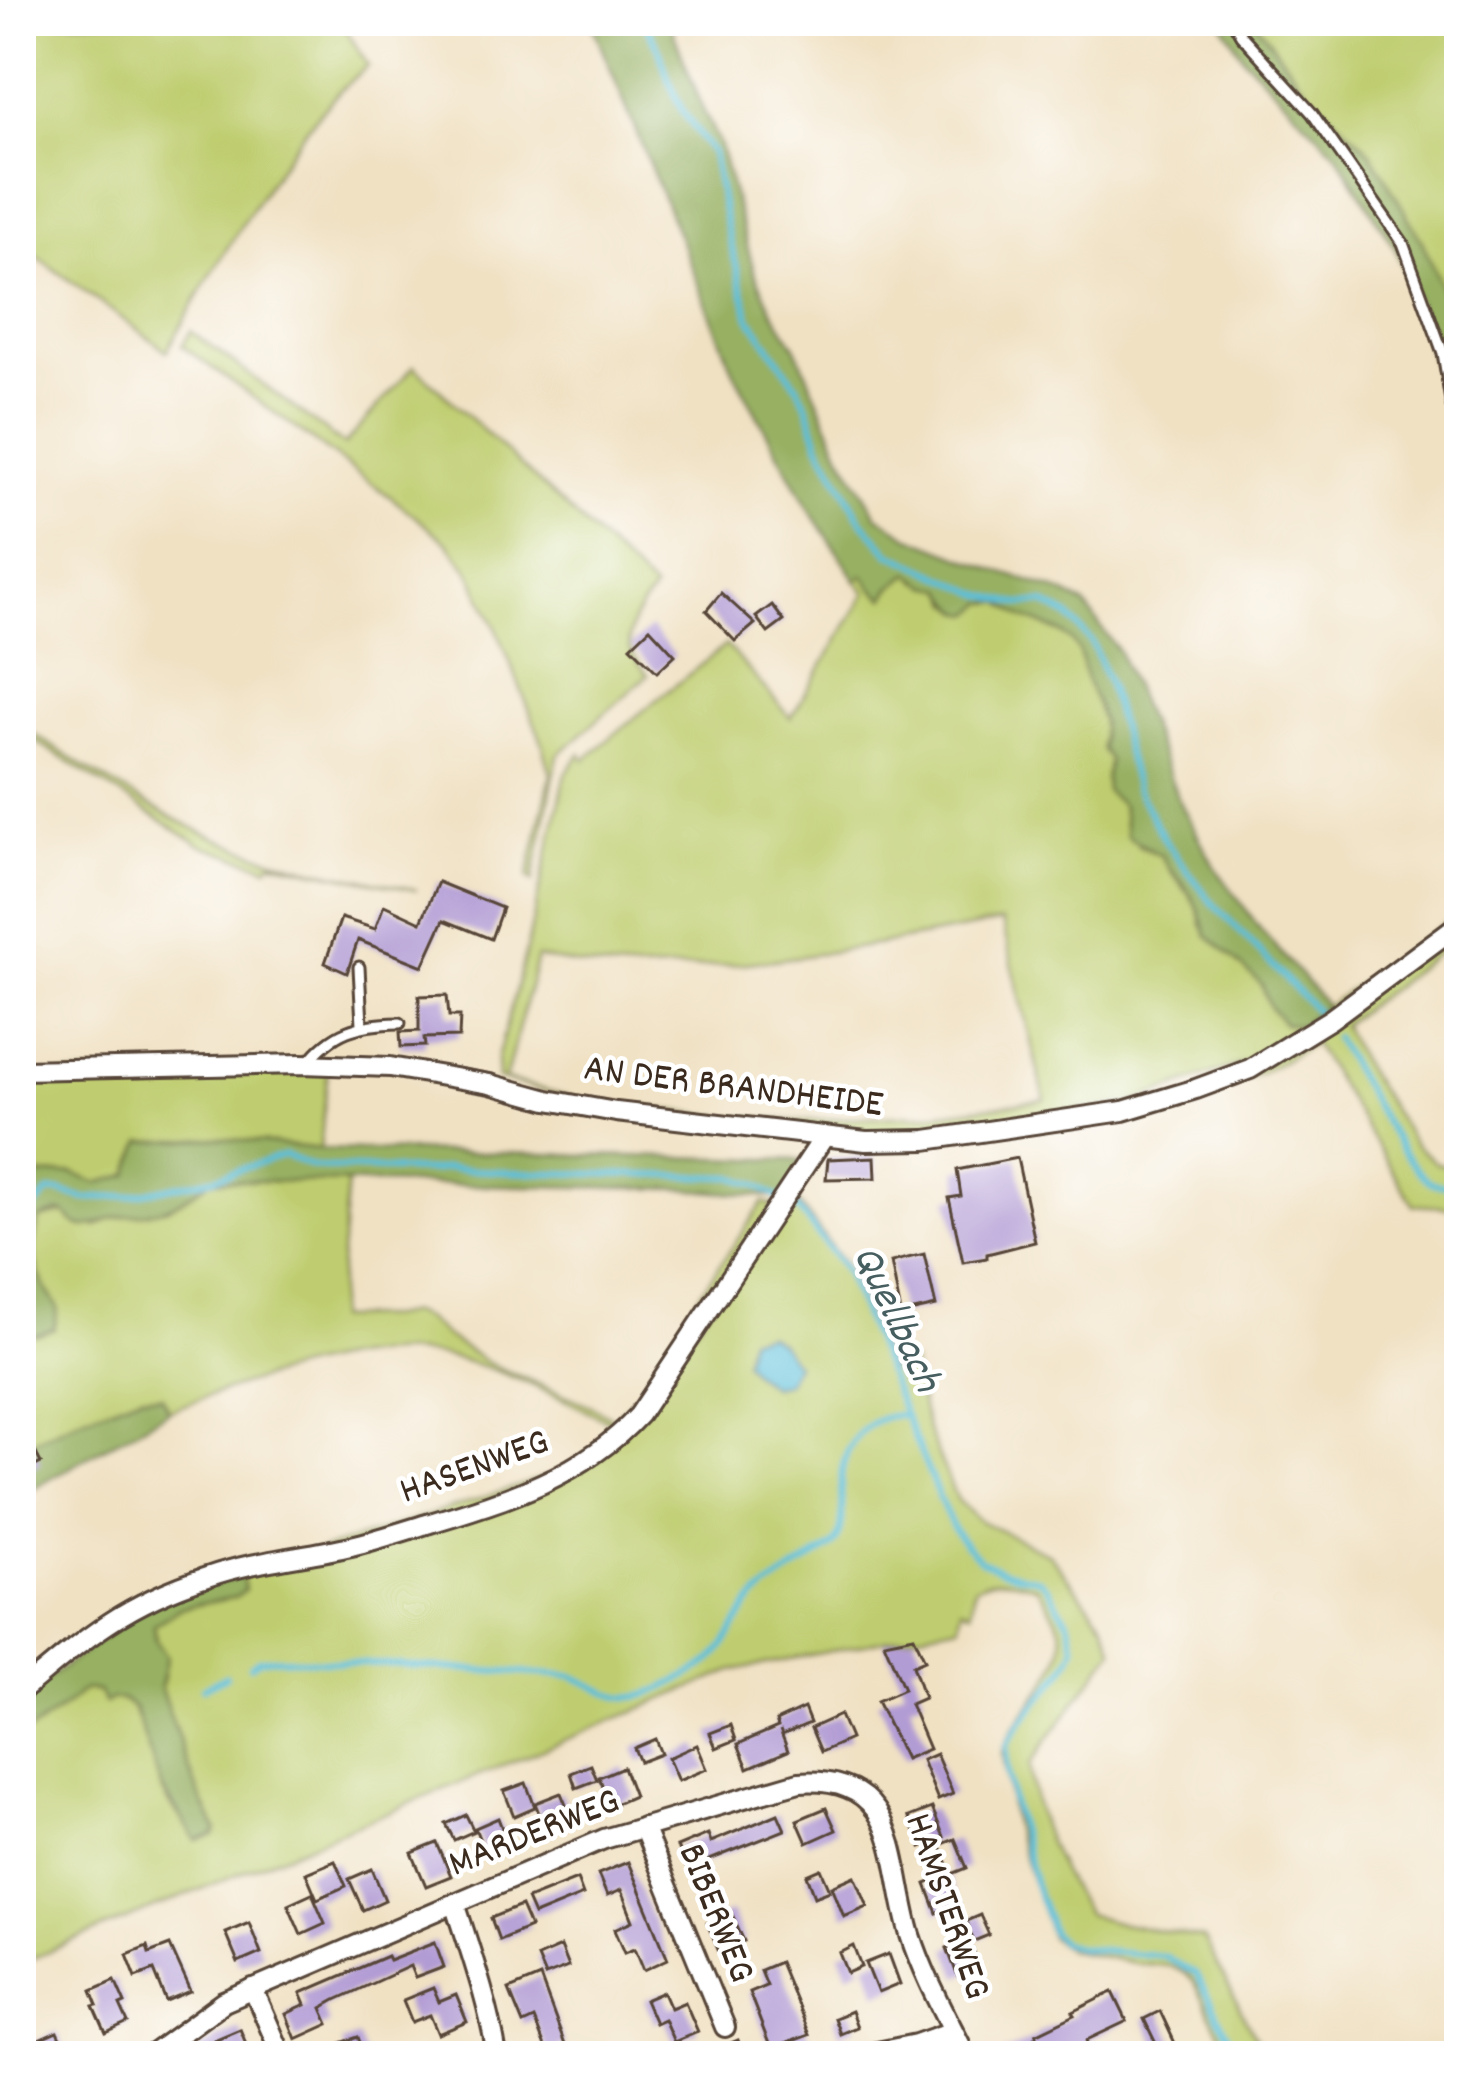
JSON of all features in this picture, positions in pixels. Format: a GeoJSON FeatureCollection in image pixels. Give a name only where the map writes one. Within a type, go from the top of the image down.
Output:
{"type":"FeatureCollection","features":[{"type":"Feature","properties":{"kind":"street","name":"AN DER BRANDHEIDE"},"geometry":{"type":"LineString","coordinates":[[21,1070],[390,1066],[616,1112],[866,1141],[926,1140],[1123,1111],[1250,1069],[1292,1046],[1459,924]]}},
{"type":"Feature","properties":{"kind":"street","name":"HASENWEG"},"geometry":{"type":"LineString","coordinates":[[21,1692],[95,1630],[135,1604],[246,1566],[356,1545],[476,1509],[555,1480],[603,1450],[639,1415],[824,1137]]}},
{"type":"Feature","properties":{"kind":"street","name":"MARDERWEG"},"geometry":{"type":"LineString","coordinates":[[150,2056],[224,2002],[604,1839],[799,1782],[825,1780],[851,1788]]}},
{"type":"Feature","properties":{"kind":"street","name":"HAMSTERWEG"},"geometry":{"type":"LineString","coordinates":[[851,1788],[874,1804],[887,1831],[912,1937],[966,2056]]}},
{"type":"Feature","properties":{"kind":"street","name":"BIBERWEG"},"geometry":{"type":"LineString","coordinates":[[643,1827],[725,2026]]}},
{"type":"Feature","properties":{"kind":"street"},"geometry":{"type":"LineString","coordinates":[[455,1903],[497,2056]]}},
{"type":"Feature","properties":{"kind":"street"},"geometry":{"type":"LineString","coordinates":[[253,1989],[282,2056]]}},
{"type":"Feature","properties":{"kind":"street"},"geometry":{"type":"LineString","coordinates":[[858,2056],[953,2031]]}},
{"type":"Feature","properties":{"kind":"lane"},"geometry":{"type":"LineString","coordinates":[[1233,21],[1240,35],[1312,113],[1403,243],[1443,353],[1459,449]]}},
{"type":"Feature","properties":{"kind":"lane"},"geometry":{"type":"LineString","coordinates":[[358,967],[362,1024]]}},
{"type":"Feature","properties":{"kind":"lane"},"geometry":{"type":"LineString","coordinates":[[307,1064],[322,1045],[362,1024],[400,1022]]}},
{"type":"Feature","properties":{"kind":"green space"},"geometry":{"type":"Polygon","coordinates":[[[21,21],[341,21],[368,66],[318,114],[290,151],[167,351],[21,245],[21,21]]]}},
{"type":"Feature","properties":{"kind":"green space"},"geometry":{"type":"Polygon","coordinates":[[[591,21],[669,21],[719,143],[754,271],[796,348],[840,452],[877,515],[908,536],[1085,605],[1119,652],[1179,800],[1214,866],[1326,1005],[1299,1026],[1284,1023],[1270,1008],[1262,985],[1207,935],[1197,906],[1162,856],[1127,836],[1122,805],[1106,792],[1109,761],[1101,749],[1102,723],[1072,641],[1001,602],[984,603],[968,613],[957,607],[945,589],[928,586],[910,573],[885,598],[863,575],[856,580],[808,507],[735,374],[591,21]]]}},
{"type":"Feature","properties":{"kind":"green space"},"geometry":{"type":"Polygon","coordinates":[[[1221,21],[1255,21],[1307,91],[1370,151],[1422,242],[1441,286],[1459,354],[1459,466],[1420,311],[1396,250],[1337,154],[1243,57],[1221,21]]]}},
{"type":"Feature","properties":{"kind":"green space"},"geometry":{"type":"Polygon","coordinates":[[[1255,21],[1459,21],[1459,354],[1441,287],[1422,242],[1370,151],[1307,91],[1255,21]]]}},
{"type":"Feature","properties":{"kind":"green space"},"geometry":{"type":"Polygon","coordinates":[[[191,331],[344,445],[414,366],[654,590],[636,617],[629,640],[633,655],[648,675],[558,755],[533,881],[528,877],[551,774],[497,629],[469,570],[447,542],[392,498],[182,346],[191,331]]]}},
{"type":"Feature","properties":{"kind":"green space"},"geometry":{"type":"Polygon","coordinates":[[[910,573],[919,582],[946,589],[952,604],[1001,602],[1072,641],[1102,723],[1101,749],[1109,761],[1105,779],[1122,805],[1124,824],[1139,846],[1162,856],[1191,897],[1202,925],[1262,985],[1266,997],[1300,1025],[1459,914],[1459,918],[1348,1001],[1262,1056],[1132,1103],[905,1136],[611,1107],[498,1079],[497,1059],[566,773],[581,753],[585,760],[726,645],[791,718],[866,593],[856,580],[863,574],[886,597],[910,573]],[[1002,922],[863,947],[675,969],[617,970],[537,958],[505,1080],[584,1100],[797,1121],[927,1114],[1045,1100],[1002,922]]]}},
{"type":"Feature","properties":{"kind":"green space"},"geometry":{"type":"Polygon","coordinates":[[[21,726],[131,795],[217,839],[288,863],[417,890],[272,862],[268,867],[200,845],[21,732],[21,726]]]}},
{"type":"Feature","properties":{"kind":"green space"},"geometry":{"type":"Polygon","coordinates":[[[1459,929],[1459,937],[1342,1025],[1414,1144],[1436,1163],[1459,1169],[1459,1208],[1414,1205],[1313,1043],[1261,1073],[1146,1113],[1194,1095],[1459,929]]]}},
{"type":"Feature","properties":{"kind":"green space"},"geometry":{"type":"Polygon","coordinates":[[[328,1069],[320,1149],[220,1138],[130,1175],[97,1183],[72,1173],[21,1187],[21,1076],[328,1069]]]}},
{"type":"Feature","properties":{"kind":"green space"},"geometry":{"type":"Polygon","coordinates":[[[220,1138],[320,1149],[801,1160],[787,1198],[683,1189],[211,1180],[164,1209],[89,1227],[59,1212],[40,1219],[34,1245],[40,1276],[58,1309],[54,1329],[21,1336],[21,1230],[26,1227],[21,1187],[33,1176],[72,1173],[97,1183],[129,1175],[142,1142],[220,1138]]]}},
{"type":"Feature","properties":{"kind":"green space"},"geometry":{"type":"Polygon","coordinates":[[[211,1180],[347,1181],[336,1318],[411,1313],[488,1363],[615,1419],[646,1386],[701,1292],[764,1202],[774,1206],[621,1427],[477,1365],[399,1352],[297,1369],[168,1411],[162,1396],[141,1395],[21,1447],[21,1336],[58,1309],[34,1256],[40,1219],[65,1213],[97,1227],[112,1218],[171,1207],[211,1180]]]}},
{"type":"Feature","properties":{"kind":"green space"},"geometry":{"type":"Polygon","coordinates":[[[793,1196],[844,1264],[890,1370],[912,1362],[927,1428],[957,1500],[980,1521],[1049,1554],[1104,1624],[1114,1650],[1030,1764],[1041,1823],[1066,1879],[1087,1914],[1203,1939],[1265,2056],[1231,2056],[1194,1983],[1184,1973],[1169,1966],[1070,1950],[1051,1937],[1013,1825],[1002,1753],[1052,1672],[1062,1639],[1056,1618],[1037,1588],[1005,1580],[974,1588],[970,1612],[961,1608],[959,1625],[732,1671],[21,1963],[21,1736],[85,1689],[126,1702],[137,1718],[171,1805],[186,1824],[216,1829],[160,1687],[164,1674],[154,1625],[180,1608],[236,1597],[242,1576],[593,1462],[793,1196]]]}},
{"type":"Feature","properties":{"kind":"green space"},"geometry":{"type":"Polygon","coordinates":[[[141,1395],[162,1396],[168,1411],[21,1496],[21,1447],[141,1395]]]}},
{"type":"Feature","properties":{"kind":"green space"},"geometry":{"type":"Polygon","coordinates":[[[242,1576],[245,1590],[236,1597],[180,1608],[154,1625],[156,1640],[167,1656],[160,1687],[216,1829],[214,1835],[196,1840],[161,1786],[134,1708],[123,1700],[105,1703],[98,1691],[85,1689],[21,1736],[21,1698],[152,1602],[242,1576]]]}},
{"type":"Feature","properties":{"kind":"water"},"geometry":{"type":"Polygon","coordinates":[[[767,1334],[795,1364],[786,1383],[771,1386],[744,1361],[749,1337],[767,1334]]]}},
{"type":"Feature","properties":{"kind":"building"},"geometry":{"type":"Polygon","coordinates":[[[721,593],[755,624],[735,641],[706,611],[721,593]]]}},
{"type":"Feature","properties":{"kind":"building"},"geometry":{"type":"Polygon","coordinates":[[[772,605],[784,621],[768,633],[756,617],[772,605]]]}},
{"type":"Feature","properties":{"kind":"building"},"geometry":{"type":"Polygon","coordinates":[[[650,628],[675,655],[657,672],[631,646],[650,628]]]}},
{"type":"Feature","properties":{"kind":"building"},"geometry":{"type":"Polygon","coordinates":[[[438,882],[502,908],[491,939],[444,920],[423,966],[358,940],[347,973],[325,963],[341,918],[375,929],[384,905],[421,922],[438,882]]]}},
{"type":"Feature","properties":{"kind":"building"},"geometry":{"type":"Polygon","coordinates":[[[447,995],[449,1016],[460,1016],[459,1037],[424,1038],[425,1046],[401,1047],[400,1032],[419,1031],[419,996],[447,995]]]}},
{"type":"Feature","properties":{"kind":"building"},"geometry":{"type":"Polygon","coordinates":[[[875,1157],[876,1178],[826,1179],[828,1159],[875,1157]]]}},
{"type":"Feature","properties":{"kind":"building"},"geometry":{"type":"Polygon","coordinates":[[[1017,1158],[1035,1242],[963,1262],[949,1198],[961,1196],[957,1170],[1017,1158]]]}},
{"type":"Feature","properties":{"kind":"building"},"geometry":{"type":"Polygon","coordinates":[[[924,1254],[936,1306],[901,1314],[891,1262],[924,1254]]]}},
{"type":"Feature","properties":{"kind":"building"},"geometry":{"type":"Polygon","coordinates":[[[21,1424],[41,1463],[21,1473],[21,1424]]]}},
{"type":"Feature","properties":{"kind":"building"},"geometry":{"type":"Polygon","coordinates":[[[914,1636],[925,1660],[913,1665],[924,1698],[910,1704],[929,1749],[905,1759],[877,1701],[904,1689],[884,1642],[914,1636]]]}},
{"type":"Feature","properties":{"kind":"building"},"geometry":{"type":"Polygon","coordinates":[[[804,1708],[810,1723],[782,1735],[780,1730],[788,1751],[748,1768],[738,1744],[778,1727],[776,1721],[804,1708]]]}},
{"type":"Feature","properties":{"kind":"building"},"geometry":{"type":"Polygon","coordinates":[[[840,1715],[850,1739],[821,1752],[811,1728],[840,1715]]]}},
{"type":"Feature","properties":{"kind":"building"},"geometry":{"type":"Polygon","coordinates":[[[731,1725],[736,1740],[716,1748],[710,1733],[731,1725]]]}},
{"type":"Feature","properties":{"kind":"building"},"geometry":{"type":"Polygon","coordinates":[[[655,1739],[661,1754],[640,1762],[634,1748],[655,1739]]]}},
{"type":"Feature","properties":{"kind":"building"},"geometry":{"type":"Polygon","coordinates":[[[697,1745],[707,1769],[678,1781],[668,1758],[697,1745]]]}},
{"type":"Feature","properties":{"kind":"building"},"geometry":{"type":"Polygon","coordinates":[[[936,1754],[953,1794],[938,1800],[922,1760],[936,1754]]]}},
{"type":"Feature","properties":{"kind":"building"},"geometry":{"type":"Polygon","coordinates":[[[591,1765],[597,1780],[576,1788],[571,1773],[591,1765]]]}},
{"type":"Feature","properties":{"kind":"building"},"geometry":{"type":"Polygon","coordinates":[[[623,1767],[634,1796],[611,1806],[599,1777],[623,1767]]]}},
{"type":"Feature","properties":{"kind":"building"},"geometry":{"type":"Polygon","coordinates":[[[526,1783],[535,1807],[514,1816],[504,1791],[526,1783]]]}},
{"type":"Feature","properties":{"kind":"building"},"geometry":{"type":"Polygon","coordinates":[[[561,1793],[573,1822],[547,1833],[535,1803],[561,1793]]]}},
{"type":"Feature","properties":{"kind":"building"},"geometry":{"type":"Polygon","coordinates":[[[826,1808],[836,1830],[807,1843],[797,1820],[826,1808]]]}},
{"type":"Feature","properties":{"kind":"building"},"geometry":{"type":"Polygon","coordinates":[[[932,1808],[944,1837],[921,1847],[909,1817],[932,1808]]]}},
{"type":"Feature","properties":{"kind":"building"},"geometry":{"type":"Polygon","coordinates":[[[778,1814],[785,1830],[687,1869],[677,1847],[708,1834],[711,1842],[778,1814]]]}},
{"type":"Feature","properties":{"kind":"building"},"geometry":{"type":"Polygon","coordinates":[[[466,1815],[474,1831],[454,1840],[446,1824],[466,1815]]]}},
{"type":"Feature","properties":{"kind":"building"},"geometry":{"type":"Polygon","coordinates":[[[498,1818],[510,1849],[487,1858],[475,1828],[498,1818]]]}},
{"type":"Feature","properties":{"kind":"building"},"geometry":{"type":"Polygon","coordinates":[[[955,1839],[967,1868],[952,1874],[940,1845],[955,1839]]]}},
{"type":"Feature","properties":{"kind":"building"},"geometry":{"type":"Polygon","coordinates":[[[437,1843],[451,1876],[426,1886],[412,1853],[437,1843]]]}},
{"type":"Feature","properties":{"kind":"building"},"geometry":{"type":"Polygon","coordinates":[[[335,1861],[346,1886],[317,1899],[306,1873],[335,1861]]]}},
{"type":"Feature","properties":{"kind":"building"},"geometry":{"type":"Polygon","coordinates":[[[628,1862],[668,1959],[644,1970],[635,1948],[625,1952],[615,1929],[633,1921],[621,1890],[607,1896],[598,1874],[628,1862]]]}},
{"type":"Feature","properties":{"kind":"building"},"geometry":{"type":"Polygon","coordinates":[[[372,1869],[385,1900],[363,1910],[349,1879],[372,1869]]]}},
{"type":"Feature","properties":{"kind":"building"},"geometry":{"type":"Polygon","coordinates":[[[821,1869],[830,1890],[815,1896],[807,1875],[821,1869]]]}},
{"type":"Feature","properties":{"kind":"building"},"geometry":{"type":"Polygon","coordinates":[[[948,1875],[960,1904],[937,1913],[926,1884],[948,1875]]]}},
{"type":"Feature","properties":{"kind":"building"},"geometry":{"type":"Polygon","coordinates":[[[855,1876],[868,1906],[844,1916],[832,1886],[855,1876]]]}},
{"type":"Feature","properties":{"kind":"building"},"geometry":{"type":"Polygon","coordinates":[[[577,1879],[583,1895],[534,1915],[527,1899],[577,1879]]]}},
{"type":"Feature","properties":{"kind":"building"},"geometry":{"type":"Polygon","coordinates":[[[312,1893],[325,1923],[301,1934],[288,1904],[312,1893]]]}},
{"type":"Feature","properties":{"kind":"building"},"geometry":{"type":"Polygon","coordinates":[[[521,1906],[530,1927],[499,1940],[491,1918],[521,1906]]]}},
{"type":"Feature","properties":{"kind":"building"},"geometry":{"type":"Polygon","coordinates":[[[731,1912],[744,1941],[719,1952],[707,1923],[731,1912]]]}},
{"type":"Feature","properties":{"kind":"building"},"geometry":{"type":"Polygon","coordinates":[[[980,1915],[989,1935],[974,1941],[966,1921],[980,1915]]]}},
{"type":"Feature","properties":{"kind":"building"},"geometry":{"type":"Polygon","coordinates":[[[249,1922],[261,1953],[238,1963],[225,1932],[249,1922]]]}},
{"type":"Feature","properties":{"kind":"building"},"geometry":{"type":"Polygon","coordinates":[[[969,1940],[980,1968],[958,1977],[947,1948],[969,1940]]]}},
{"type":"Feature","properties":{"kind":"building"},"geometry":{"type":"Polygon","coordinates":[[[435,1942],[444,1967],[415,1978],[410,1966],[336,2000],[322,2008],[329,2024],[296,2039],[286,2014],[306,2005],[301,1993],[387,1956],[389,1960],[435,1942]]]}},
{"type":"Feature","properties":{"kind":"building"},"geometry":{"type":"Polygon","coordinates":[[[170,1945],[191,1992],[167,2002],[154,1970],[136,1977],[127,1954],[147,1946],[149,1953],[170,1945]]]}},
{"type":"Feature","properties":{"kind":"building"},"geometry":{"type":"Polygon","coordinates":[[[854,1946],[862,1967],[848,1973],[840,1953],[854,1946]]]}},
{"type":"Feature","properties":{"kind":"building"},"geometry":{"type":"Polygon","coordinates":[[[560,1947],[568,1967],[545,1976],[537,1957],[560,1947]]]}},
{"type":"Feature","properties":{"kind":"building"},"geometry":{"type":"Polygon","coordinates":[[[889,1954],[900,1984],[878,1993],[866,1963],[889,1954]]]}},
{"type":"Feature","properties":{"kind":"building"},"geometry":{"type":"Polygon","coordinates":[[[779,1962],[809,2035],[771,2049],[749,1992],[766,1985],[760,1970],[779,1962]]]}},
{"type":"Feature","properties":{"kind":"building"},"geometry":{"type":"Polygon","coordinates":[[[540,1977],[565,2045],[547,2052],[534,2019],[523,2024],[509,1990],[540,1977]]]}},
{"type":"Feature","properties":{"kind":"building"},"geometry":{"type":"Polygon","coordinates":[[[115,1980],[128,2023],[106,2033],[92,1990],[115,1980]]]}},
{"type":"Feature","properties":{"kind":"building"},"geometry":{"type":"Polygon","coordinates":[[[433,1988],[439,2002],[456,1995],[467,2022],[438,2034],[430,2015],[412,2022],[403,2000],[433,1988]]]}},
{"type":"Feature","properties":{"kind":"building"},"geometry":{"type":"Polygon","coordinates":[[[664,1992],[671,2008],[685,2002],[698,2032],[674,2042],[664,2019],[655,2023],[645,2000],[664,1992]]]}},
{"type":"Feature","properties":{"kind":"building"},"geometry":{"type":"Polygon","coordinates":[[[1113,1992],[1127,2021],[1088,2043],[1061,2056],[996,2056],[1037,2036],[1113,1992]]]}},
{"type":"Feature","properties":{"kind":"building"},"geometry":{"type":"Polygon","coordinates":[[[851,2011],[857,2027],[840,2034],[834,2018],[851,2011]]]}},
{"type":"Feature","properties":{"kind":"building"},"geometry":{"type":"Polygon","coordinates":[[[1160,2011],[1181,2056],[1162,2056],[1144,2019],[1160,2011]]]}},
{"type":"Feature","properties":{"kind":"building"},"geometry":{"type":"Polygon","coordinates":[[[240,2029],[251,2056],[183,2056],[214,2040],[240,2029]]]}},
{"type":"Feature","properties":{"kind":"building"},"geometry":{"type":"Polygon","coordinates":[[[57,2032],[68,2056],[38,2056],[32,2043],[57,2032]]]}},
{"type":"Feature","properties":{"kind":"building"},"geometry":{"type":"Polygon","coordinates":[[[358,2037],[365,2056],[345,2056],[341,2043],[358,2037]]]}},
{"type":"Feature","properties":{"kind":"building"},"geometry":{"type":"Polygon","coordinates":[[[738,2040],[744,2056],[700,2056],[738,2040]]]}},
{"type":"Feature","properties":{"kind":"waterway"},"geometry":{"type":"LineString","coordinates":[[644,21],[683,112],[712,153],[750,318],[798,387],[819,443],[860,518],[890,553],[981,594],[1019,604],[1043,603],[1068,616],[1092,642],[1136,789],[1167,844],[1211,901],[1316,1011]]}},
{"type":"Feature","properties":{"kind":"waterway"},"geometry":{"type":"LineString","coordinates":[[1334,1037],[1420,1173],[1434,1183],[1459,1186]]}},
{"type":"Feature","properties":{"kind":"waterway","name":"Quellbach"},"geometry":{"type":"LineString","coordinates":[[21,1231],[26,1216],[49,1192],[86,1199],[130,1196],[213,1178],[285,1155],[313,1167],[333,1168],[733,1177],[797,1208],[843,1267],[953,1528],[980,1560],[1002,1571],[1039,1579],[1069,1623],[1075,1647],[1072,1655],[1006,1746],[1012,1802],[1052,1933],[1080,1948],[1164,1956],[1196,1975],[1239,2056]]}},
{"type":"Feature","properties":{"kind":"waterway"},"geometry":{"type":"LineString","coordinates":[[251,1666],[271,1658],[573,1676],[616,1695],[651,1693],[711,1661],[757,1597],[834,1544],[842,1521],[846,1455],[868,1426],[903,1415]]}},
{"type":"Feature","properties":{"kind":"waterway"},"geometry":{"type":"LineString","coordinates":[[203,1688],[226,1676]]}}]}
